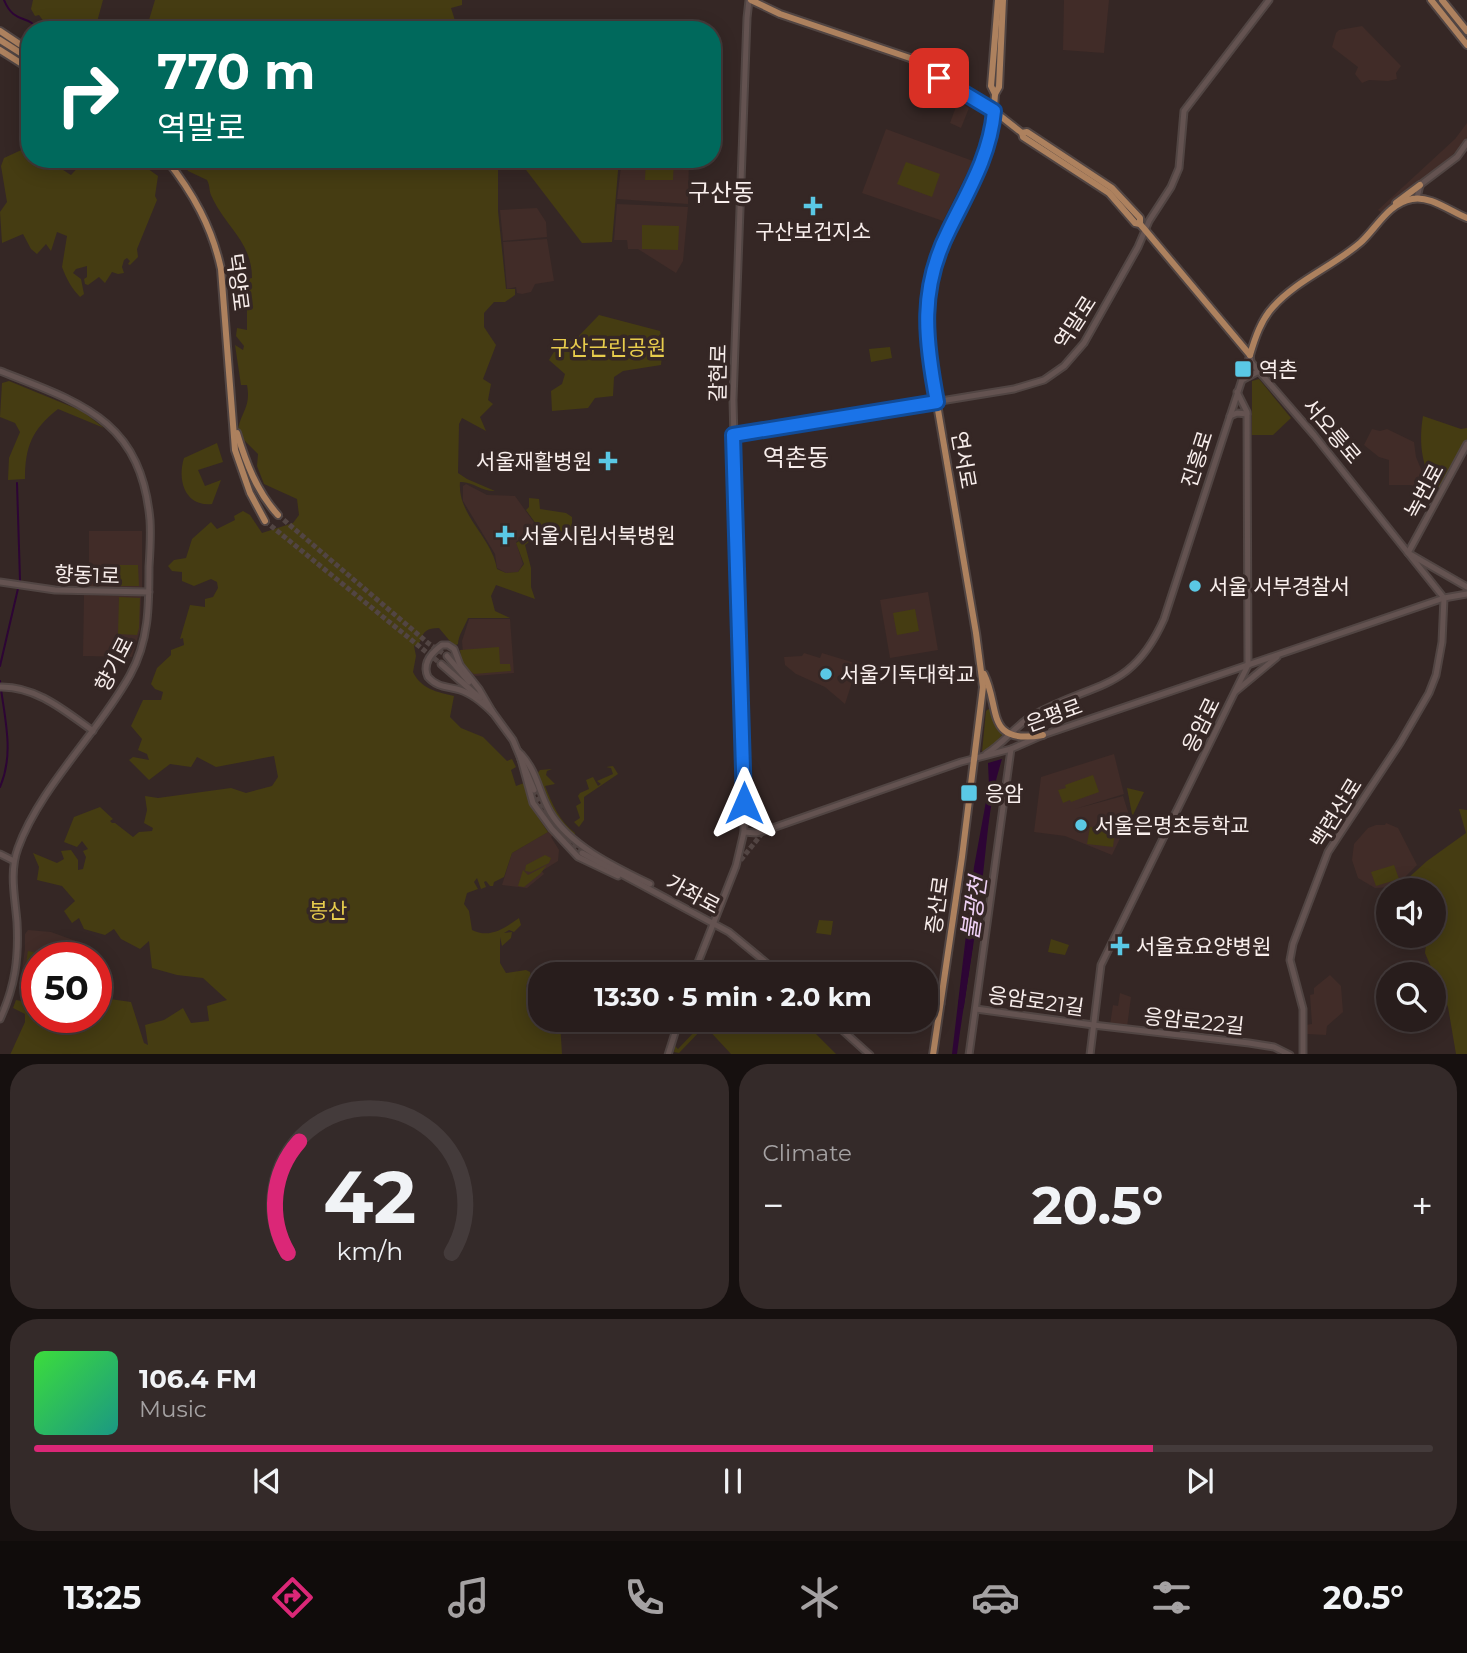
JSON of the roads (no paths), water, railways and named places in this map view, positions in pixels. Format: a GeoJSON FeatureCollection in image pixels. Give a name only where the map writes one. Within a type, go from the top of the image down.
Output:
{"type":"FeatureCollection","features":[{"type":"Feature","properties":{"kind":"main road","name":"서오릉로"},"geometry":{"type":"LineString","coordinates":[[750,0],[780,14],[910,58],[974,101],[994,111],[1022,132],[1023,137],[1109,193],[1135,223],[1140,223],[1250,355],[1251,362],[1314,435],[1444,598]]}},
{"type":"Feature","properties":{"kind":"main road","name":"갈현로"},"geometry":{"type":"LineString","coordinates":[[744,832],[733,435],[747,18],[750,0]]}},
{"type":"Feature","properties":{"kind":"main road","name":"연서로"},"geometry":{"type":"LineString","coordinates":[[973,759],[983,687],[982,669],[926,332],[928,290],[942,246],[978,176],[989,141],[995,94],[999,87],[1000,0]]}},
{"type":"Feature","properties":{"kind":"main road","name":"역말로"},"geometry":{"type":"LineString","coordinates":[[733,435],[1026,386],[1044,380],[1065,366],[1084,343],[1149,221],[1171,187],[1179,168],[1184,111],[1269,0]]}},
{"type":"Feature","properties":{"kind":"main road"},"geometry":{"type":"LineString","coordinates":[[1431,0],[1467,45]]}},
{"type":"Feature","properties":{"kind":"main road"},"geometry":{"type":"LineString","coordinates":[[1442,0],[1467,31]]}},
{"type":"Feature","properties":{"kind":"main road"},"geometry":{"type":"LineString","coordinates":[[1,35],[21,46]]}},
{"type":"Feature","properties":{"kind":"main road"},"geometry":{"type":"LineString","coordinates":[[1,35],[21,52]]}},
{"type":"Feature","properties":{"kind":"main road"},"geometry":{"type":"LineString","coordinates":[[2,52],[21,64]]}},
{"type":"Feature","properties":{"kind":"main road"},"geometry":{"type":"LineString","coordinates":[[1394,209],[1400,199],[1457,157],[1467,143]]}},
{"type":"Feature","properties":{"kind":"main road","name":"덕양로"},"geometry":{"type":"LineString","coordinates":[[172,168],[195,200],[216,247],[221,269],[238,460],[256,508],[265,521]]}},
{"type":"Feature","properties":{"kind":"main road"},"geometry":{"type":"LineString","coordinates":[[1420,185],[1417,198],[1426,199],[1467,218]]}},
{"type":"Feature","properties":{"kind":"main road","name":"진흥로"},"geometry":{"type":"LineString","coordinates":[[973,759],[993,750],[1018,724],[1103,686],[1128,671],[1143,656],[1154,641],[1164,619],[1237,392],[1263,321],[1281,298],[1362,242],[1403,202],[1417,198]]}},
{"type":"Feature","properties":{"kind":"main road","name":"향기로"},"geometry":{"type":"LineString","coordinates":[[0,371],[59,394],[92,411],[124,440],[139,471],[150,522],[146,635],[138,661],[93,732],[39,808],[13,861],[18,961],[11,993],[0,1020]]}},
{"type":"Feature","properties":{"kind":"main road"},"geometry":{"type":"LineString","coordinates":[[1242,380],[1259,371]]}},
{"type":"Feature","properties":{"kind":"main road","name":"응암로"},"geometry":{"type":"LineString","coordinates":[[1090,1054],[1101,965],[1248,665],[1247,414],[1237,392]]}},
{"type":"Feature","properties":{"kind":"main road"},"geometry":{"type":"LineString","coordinates":[[1230,416],[1237,412],[1247,414]]}},
{"type":"Feature","properties":{"kind":"main road","name":"덕양로"},"geometry":{"type":"LineString","coordinates":[[234,423],[252,475],[278,515]]}},
{"type":"Feature","properties":{"kind":"main road","name":"녹번로"},"geometry":{"type":"LineString","coordinates":[[1408,553],[1467,444]]}},
{"type":"Feature","properties":{"kind":"main road"},"geometry":{"type":"LineString","coordinates":[[1408,553],[1467,587]]}},
{"type":"Feature","properties":{"kind":"main road","name":"향동1로"},"geometry":{"type":"LineString","coordinates":[[0,582],[13,586],[90,592],[149,592]]}},
{"type":"Feature","properties":{"kind":"main road","name":"은평로"},"geometry":{"type":"LineString","coordinates":[[744,832],[764,831],[973,759],[1011,749],[1043,735],[1444,598],[1467,594]]}},
{"type":"Feature","properties":{"kind":"main road","name":"백련산로"},"geometry":{"type":"LineString","coordinates":[[1303,1052],[1303,1009],[1290,960],[1293,944],[1328,852],[1400,743],[1429,693],[1436,675],[1442,642],[1444,598]]}},
{"type":"Feature","properties":{"kind":"main road"},"geometry":{"type":"LineString","coordinates":[[442,645],[449,645],[454,649],[460,665],[493,713],[462,690],[439,686],[426,673],[425,667],[442,645]]}},
{"type":"Feature","properties":{"kind":"main road"},"geometry":{"type":"LineString","coordinates":[[1234,694],[1282,653]]}},
{"type":"Feature","properties":{"kind":"main road"},"geometry":{"type":"LineString","coordinates":[[447,656],[507,731],[519,752],[534,790]]}},
{"type":"Feature","properties":{"kind":"main road"},"geometry":{"type":"LineString","coordinates":[[441,664],[478,696]]}},
{"type":"Feature","properties":{"kind":"main road"},"geometry":{"type":"LineString","coordinates":[[982,669],[989,683],[996,719],[1009,733],[1021,737],[1043,735]]}},
{"type":"Feature","properties":{"kind":"main road"},"geometry":{"type":"LineString","coordinates":[[0,687],[34,692],[93,732]]}},
{"type":"Feature","properties":{"kind":"main road"},"geometry":{"type":"LineString","coordinates":[[969,1054],[1011,749]]}},
{"type":"Feature","properties":{"kind":"main road"},"geometry":{"type":"LineString","coordinates":[[519,752],[532,766],[547,806],[565,832],[649,886]]}},
{"type":"Feature","properties":{"kind":"main road"},"geometry":{"type":"LineString","coordinates":[[519,752],[533,803],[552,830],[573,852],[578,857],[637,885],[649,886]]}},
{"type":"Feature","properties":{"kind":"main road","name":"증산로"},"geometry":{"type":"LineString","coordinates":[[933,1054],[973,759]]}},
{"type":"Feature","properties":{"kind":"main road"},"geometry":{"type":"LineString","coordinates":[[552,830],[558,829],[558,823]]}},
{"type":"Feature","properties":{"kind":"main road"},"geometry":{"type":"LineString","coordinates":[[559,837],[563,837],[565,832]]}},
{"type":"Feature","properties":{"kind":"main road"},"geometry":{"type":"LineString","coordinates":[[699,962],[736,866],[744,832]]}},
{"type":"Feature","properties":{"kind":"main road"},"geometry":{"type":"LineString","coordinates":[[573,852],[569,846],[571,842],[580,844]]}},
{"type":"Feature","properties":{"kind":"main road","name":"가좌로"},"geometry":{"type":"LineString","coordinates":[[582,853],[649,886],[731,932],[766,962]]}},
{"type":"Feature","properties":{"kind":"main road"},"geometry":{"type":"LineString","coordinates":[[0,854],[13,861]]}},
{"type":"Feature","properties":{"kind":"main road","name":"응암로21길"},"geometry":{"type":"LineString","coordinates":[[976,1009],[1093,1025]]}},
{"type":"Feature","properties":{"kind":"main road","name":"응암로22길"},"geometry":{"type":"LineString","coordinates":[[1093,1025],[1249,1043],[1274,1047],[1291,1054]]}},
{"type":"Feature","properties":{"kind":"main road"},"geometry":{"type":"LineString","coordinates":[[668,1054],[675,1032]]}},
{"type":"Feature","properties":{"kind":"main road"},"geometry":{"type":"LineString","coordinates":[[844,1032],[869,1054]]}},
{"type":"Feature","properties":{"kind":"water","name":"불광천"},"geometry":{"type":"Polygon","coordinates":[[[1002,759],[991,808],[957,1054],[952,1054],[974,867],[989,785],[988,763],[1002,759]]]}},
{"type":"Feature","properties":{"kind":"waterway"},"geometry":{"type":"LineString","coordinates":[[4,0],[12,13],[28,21]]}},
{"type":"Feature","properties":{"kind":"waterway"},"geometry":{"type":"LineString","coordinates":[[0,666],[20,580],[17,483]]}},
{"type":"Feature","properties":{"kind":"waterway"},"geometry":{"type":"LineString","coordinates":[[0,681],[8,748],[0,787]]}},
{"type":"Feature","properties":{"kind":"waterway","name":"불광천"},"geometry":{"type":"LineString","coordinates":[[961,1006],[970,944]]}},
{"type":"Feature","properties":{"kind":"tunnel"},"geometry":{"type":"LineString","coordinates":[[278,515],[428,643],[447,656]]}},
{"type":"Feature","properties":{"kind":"tunnel"},"geometry":{"type":"LineString","coordinates":[[265,521],[441,664]]}},
{"type":"Feature","properties":{"kind":"tunnel"},"geometry":{"type":"LineString","coordinates":[[534,790],[554,824],[582,853]]}},
{"type":"Feature","properties":{"kind":"tunnel"},"geometry":{"type":"LineString","coordinates":[[736,866],[764,831]]}},
{"type":"Feature","properties":{"kind":"place","name":"구산보건지소"},"geometry":{"type":"Point","coordinates":[813,206]}},
{"type":"Feature","properties":{"kind":"place","name":"역촌"},"geometry":{"type":"Point","coordinates":[1243,369]}},
{"type":"Feature","properties":{"kind":"place","name":"서울재활병원"},"geometry":{"type":"Point","coordinates":[608,461]}},
{"type":"Feature","properties":{"kind":"place","name":"서울시립서북병원"},"geometry":{"type":"Point","coordinates":[505,535]}},
{"type":"Feature","properties":{"kind":"place","name":"서울 서부경찰서"},"geometry":{"type":"Point","coordinates":[1195,586]}},
{"type":"Feature","properties":{"kind":"place","name":"서울기독대학교"},"geometry":{"type":"Point","coordinates":[826,674]}},
{"type":"Feature","properties":{"kind":"place","name":"응암"},"geometry":{"type":"Point","coordinates":[969,793]}},
{"type":"Feature","properties":{"kind":"place","name":"서울은명초등학교"},"geometry":{"type":"Point","coordinates":[1081,825]}},
{"type":"Feature","properties":{"kind":"place","name":"서울효요양병원"},"geometry":{"type":"Point","coordinates":[1120,946]}},
{"type":"Feature","properties":{"kind":"district","name":"구산동"},"geometry":{"type":"Point","coordinates":[721,192]}},
{"type":"Feature","properties":{"kind":"district","name":"역촌동"},"geometry":{"type":"Point","coordinates":[796,457]}},
{"type":"Feature","properties":{"kind":"park label","name":"구산근린공원"},"geometry":{"type":"Point","coordinates":[608,347]}},
{"type":"Feature","properties":{"kind":"park label","name":"봉산"},"geometry":{"type":"Point","coordinates":[328,910]}}]}
